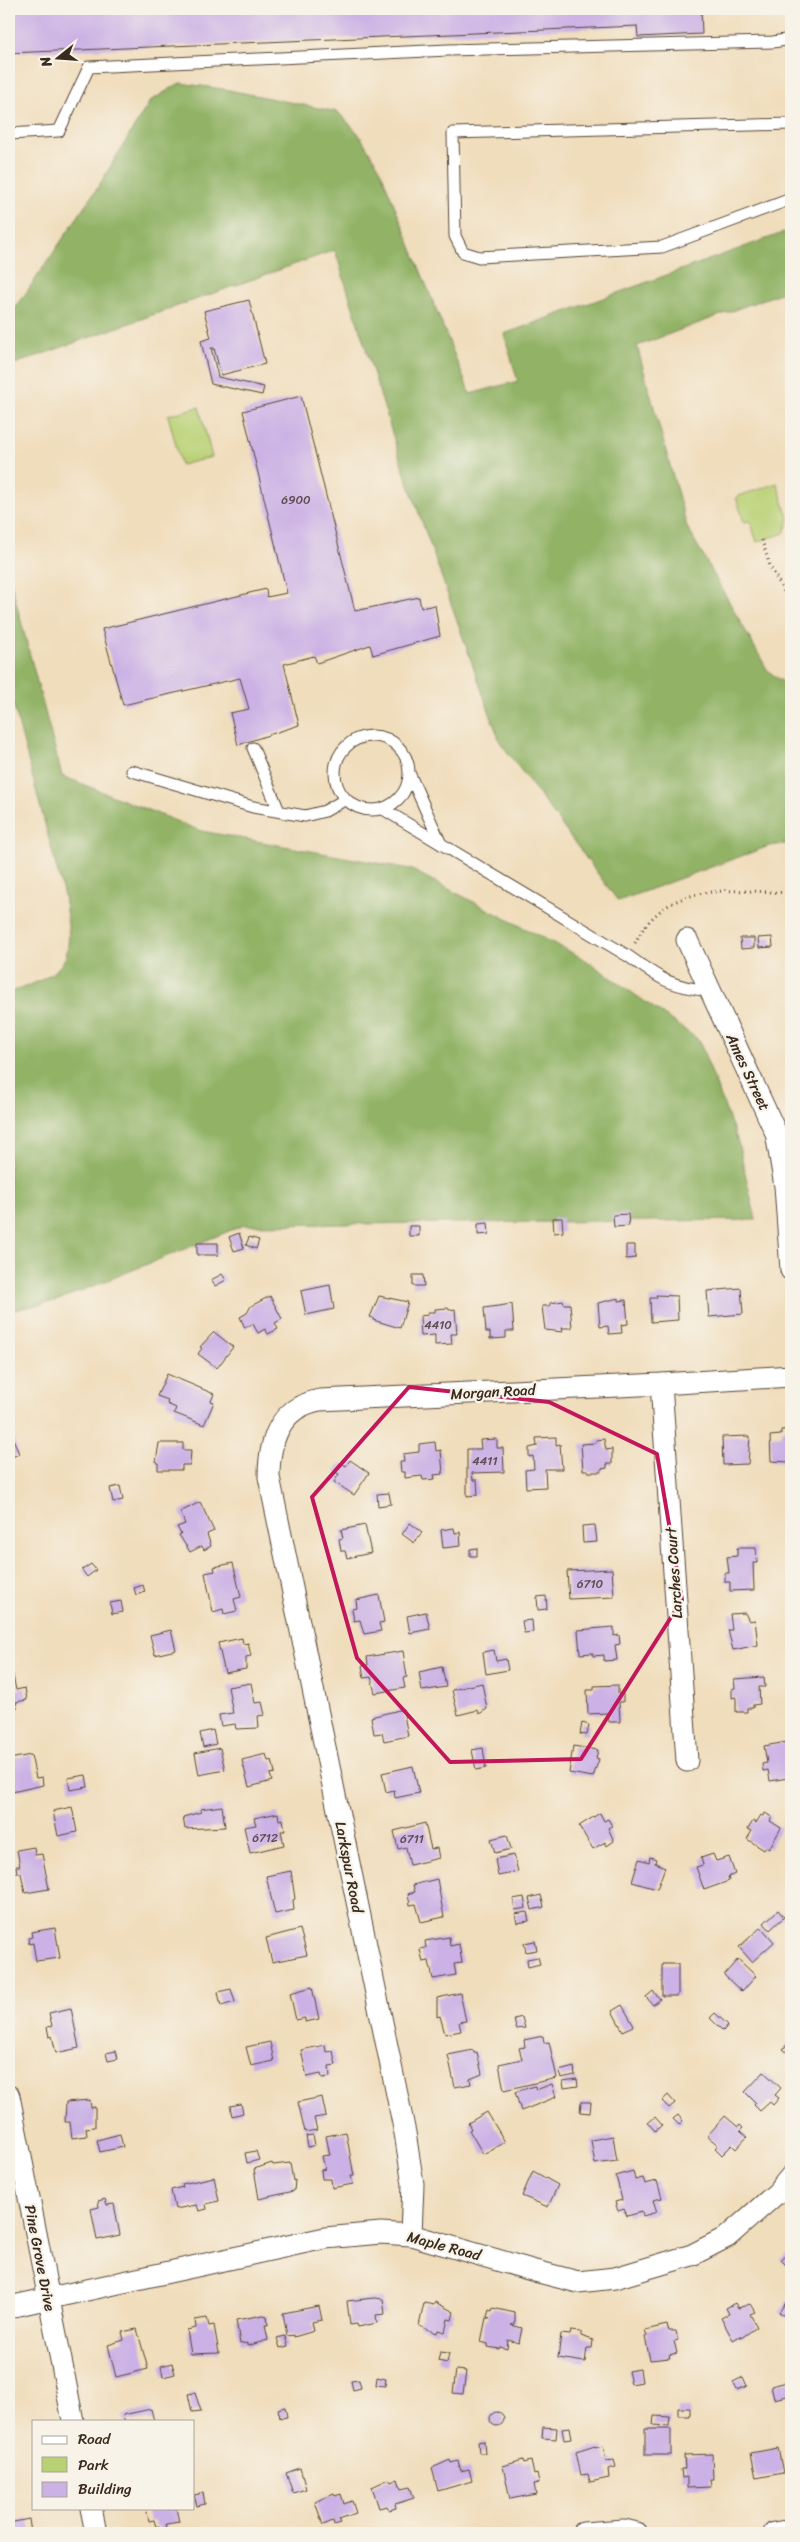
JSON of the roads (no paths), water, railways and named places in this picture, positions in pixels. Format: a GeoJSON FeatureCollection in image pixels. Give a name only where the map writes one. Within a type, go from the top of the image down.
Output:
{"type":"FeatureCollection","features":[{"type":"Feature","properties":{"kind":"street","name":"Ames Street"},"geometry":{"type":"LineString","coordinates":[[687,940],[776,1133],[785,1186],[791,1270]]}},
{"type":"Feature","properties":{"kind":"street","name":"Morgan Road"},"geometry":{"type":"LineString","coordinates":[[273,1500],[269,1458],[277,1428],[298,1407],[310,1402],[791,1376]]}},
{"type":"Feature","properties":{"kind":"street","name":"Larches Court"},"geometry":{"type":"LineString","coordinates":[[661,1384],[687,1761]]}},
{"type":"Feature","properties":{"kind":"street","name":"Larkspur Road"},"geometry":{"type":"LineString","coordinates":[[273,1500],[405,2133],[413,2184],[411,2235]]}},
{"type":"Feature","properties":{"kind":"street","name":"Pine Grove Drive"},"geometry":{"type":"LineString","coordinates":[[9,2096],[73,2420]]}},
{"type":"Feature","properties":{"kind":"street","name":"Maple Road"},"geometry":{"type":"LineString","coordinates":[[9,2306],[325,2238],[381,2233],[411,2235],[535,2272],[578,2282],[615,2278],[692,2255],[727,2237],[777,2193],[791,2176]]}},
{"type":"Feature","properties":{"kind":"street"},"geometry":{"type":"LineString","coordinates":[[91,2510],[96,2533]]}},
{"type":"Feature","properties":{"kind":"street"},"geometry":{"type":"LineString","coordinates":[[583,2533],[624,2530],[637,2533]]}},
{"type":"Feature","properties":{"kind":"street"},"geometry":{"type":"LineString","coordinates":[[774,2533],[791,2530]]}},
{"type":"Feature","properties":{"kind":"lane"},"geometry":{"type":"LineString","coordinates":[[9,134],[59,131],[89,67],[438,50],[773,42],[791,39]]}},
{"type":"Feature","properties":{"kind":"lane"},"geometry":{"type":"LineString","coordinates":[[791,124],[453,133],[455,236],[463,252],[479,257],[662,247],[791,199]]}},
{"type":"Feature","properties":{"kind":"lane"},"geometry":{"type":"LineString","coordinates":[[374,735],[395,743],[404,752],[409,763],[410,775],[407,788],[402,797],[394,804],[383,809],[369,810],[354,806],[346,800],[338,787],[335,772],[337,761],[350,743],[362,737],[374,735]]}},
{"type":"Feature","properties":{"kind":"lane"},"geometry":{"type":"LineString","coordinates":[[253,748],[279,812]]}},
{"type":"Feature","properties":{"kind":"lane"},"geometry":{"type":"LineString","coordinates":[[132,771],[253,807],[305,816],[325,811],[346,800]]}},
{"type":"Feature","properties":{"kind":"lane"},"geometry":{"type":"LineString","coordinates":[[410,775],[441,844]]}},
{"type":"Feature","properties":{"kind":"lane"},"geometry":{"type":"LineString","coordinates":[[383,809],[628,956],[662,981],[682,988],[710,991]]}}]}
